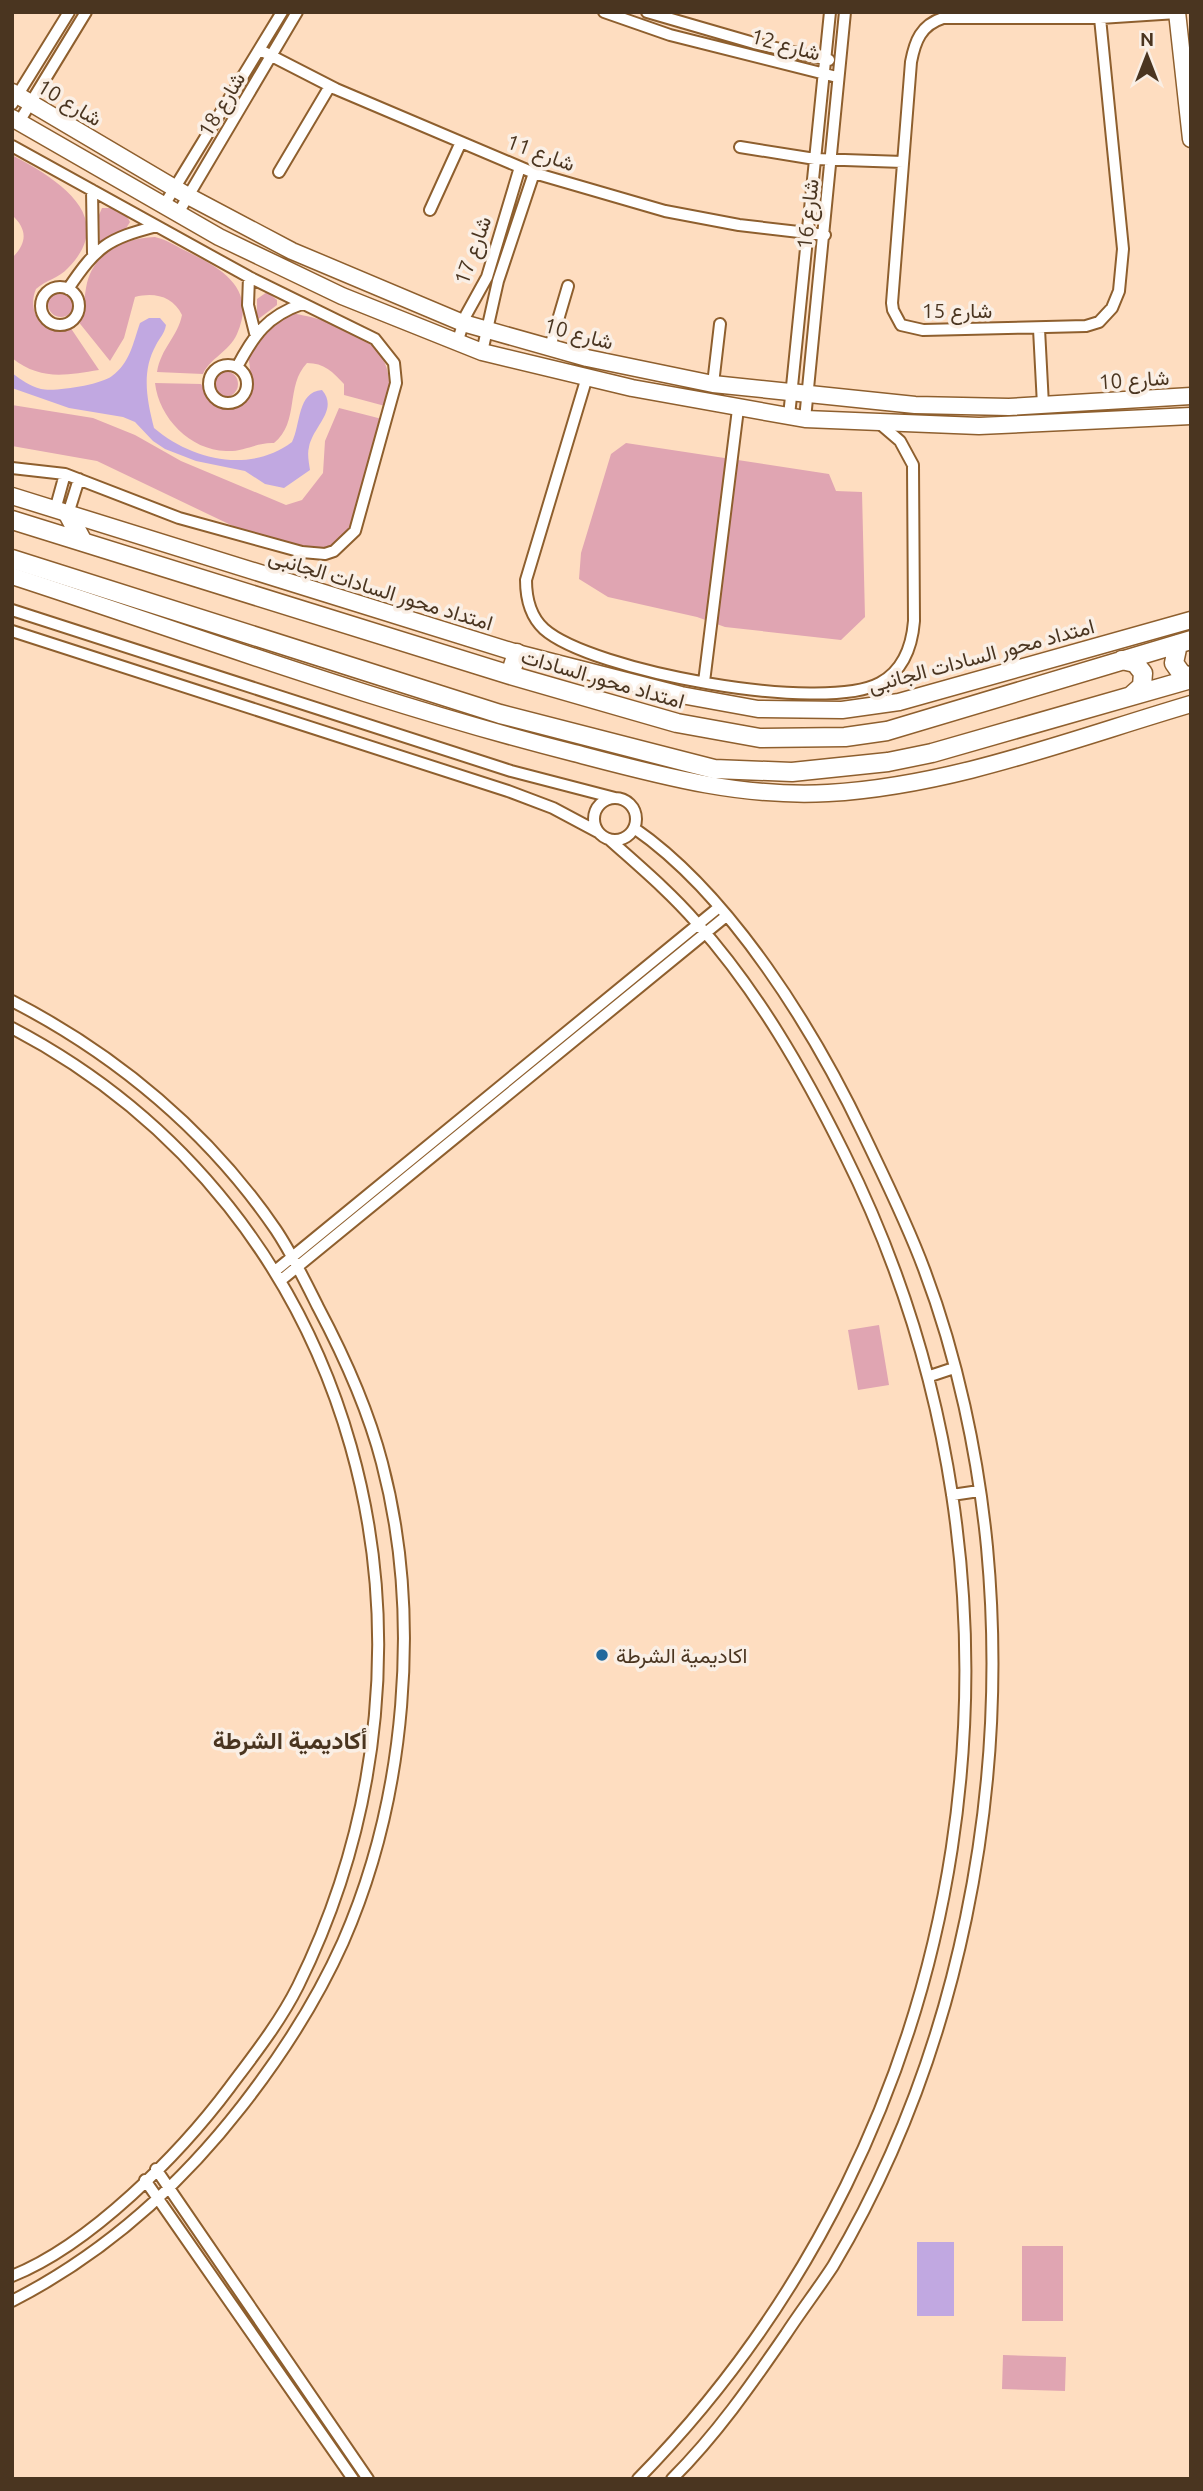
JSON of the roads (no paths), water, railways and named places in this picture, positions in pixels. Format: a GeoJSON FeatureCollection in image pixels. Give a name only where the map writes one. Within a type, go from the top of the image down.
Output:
{"type":"FeatureCollection","features":[{"type":"Feature","properties":{"kind":"main road"},"geometry":{"type":"LineString","coordinates":[[62,512],[83,542]]}},
{"type":"Feature","properties":{"kind":"main road","name":"امتداد محور السادات"},"geometry":{"type":"LineString","coordinates":[[12,520],[510,675],[718,732],[803,739],[845,737],[918,724],[1184,642]]}},
{"type":"Feature","properties":{"kind":"main road"},"geometry":{"type":"LineString","coordinates":[[12,559],[500,714],[714,769],[792,772],[888,762],[932,753],[1191,678]]}},
{"type":"Feature","properties":{"kind":"main road"},"geometry":{"type":"LineString","coordinates":[[1184,642],[1174,663],[1181,673],[1191,678]]}},
{"type":"Feature","properties":{"kind":"main road"},"geometry":{"type":"LineString","coordinates":[[510,675],[517,653]]}},
{"type":"Feature","properties":{"kind":"main road"},"geometry":{"type":"LineString","coordinates":[[1122,660],[1135,663],[1143,673],[1142,686],[1132,695]]}},
{"type":"Feature","properties":{"kind":"street"},"geometry":{"type":"LineString","coordinates":[[16,120],[18,98],[69,12]]}},
{"type":"Feature","properties":{"kind":"street"},"geometry":{"type":"LineString","coordinates":[[18,98],[86,12]]}},
{"type":"Feature","properties":{"kind":"street","name":"شارع 18"},"geometry":{"type":"LineString","coordinates":[[170,211],[282,12]]}},
{"type":"Feature","properties":{"kind":"street","name":"شارع 18"},"geometry":{"type":"LineString","coordinates":[[181,192],[272,57],[297,12]]}},
{"type":"Feature","properties":{"kind":"street","name":"شارع 12"},"geometry":{"type":"LineString","coordinates":[[604,12],[670,35],[837,77]]}},
{"type":"Feature","properties":{"kind":"street","name":"شارع 12"},"geometry":{"type":"LineString","coordinates":[[646,12],[676,22],[839,61]]}},
{"type":"Feature","properties":{"kind":"street","name":"شارع 16"},"geometry":{"type":"LineString","coordinates":[[797,417],[815,159],[830,12]]}},
{"type":"Feature","properties":{"kind":"street","name":"شارع 16"},"geometry":{"type":"LineString","coordinates":[[797,417],[825,234],[837,77],[845,12]]}},
{"type":"Feature","properties":{"kind":"street"},"geometry":{"type":"LineString","coordinates":[[1177,13],[1191,139]]}},
{"type":"Feature","properties":{"kind":"street","name":"شارع 15"},"geometry":{"type":"LineString","coordinates":[[1100,18],[1123,249],[1119,291],[1112,308],[1099,322],[1039,329],[910,330],[901,325],[892,303],[914,45],[921,32],[932,21],[943,18],[1100,18],[1177,13]]}},
{"type":"Feature","properties":{"kind":"street"},"geometry":{"type":"LineString","coordinates":[[670,35],[676,22]]}},
{"type":"Feature","properties":{"kind":"street","name":"شارع 11"},"geometry":{"type":"LineString","coordinates":[[260,50],[330,86],[534,173],[665,211],[739,225],[825,234]]}},
{"type":"Feature","properties":{"kind":"street"},"geometry":{"type":"LineString","coordinates":[[279,172],[330,86]]}},
{"type":"Feature","properties":{"kind":"street","name":"شارع 10"},"geometry":{"type":"LineString","coordinates":[[18,98],[181,192],[292,251],[463,323],[550,347],[713,384],[948,407],[1043,405],[1191,396]]}},
{"type":"Feature","properties":{"kind":"street","name":"شارع 10"},"geometry":{"type":"LineString","coordinates":[[16,120],[170,211],[342,296],[481,352],[738,409],[797,417],[878,422],[1031,425],[1191,416]]}},
{"type":"Feature","properties":{"kind":"street"},"geometry":{"type":"LineString","coordinates":[[430,210],[461,142]]}},
{"type":"Feature","properties":{"kind":"street"},"geometry":{"type":"LineString","coordinates":[[12,146],[249,277],[375,339],[389,354],[396,373],[392,402],[358,522],[343,546],[325,554],[290,550],[178,518],[65,474],[12,468]]}},
{"type":"Feature","properties":{"kind":"street"},"geometry":{"type":"LineString","coordinates":[[740,147],[815,159],[904,162]]}},
{"type":"Feature","properties":{"kind":"street","name":"شارع 17"},"geometry":{"type":"LineString","coordinates":[[457,343],[463,323],[487,277],[520,167]]}},
{"type":"Feature","properties":{"kind":"street","name":"شارع 17"},"geometry":{"type":"LineString","coordinates":[[481,352],[498,281],[534,173]]}},
{"type":"Feature","properties":{"kind":"street"},"geometry":{"type":"LineString","coordinates":[[92,190],[93,253]]}},
{"type":"Feature","properties":{"kind":"street"},"geometry":{"type":"LineString","coordinates":[[68,289],[93,253],[118,239],[158,226]]}},
{"type":"Feature","properties":{"kind":"street"},"geometry":{"type":"LineString","coordinates":[[249,277],[248,305],[255,333]]}},
{"type":"Feature","properties":{"kind":"street"},"geometry":{"type":"LineString","coordinates":[[550,347],[568,286]]}},
{"type":"Feature","properties":{"kind":"street"},"geometry":{"type":"LineString","coordinates":[[237,367],[255,333],[276,315],[302,304]]}},
{"type":"Feature","properties":{"kind":"street"},"geometry":{"type":"LineString","coordinates":[[713,384],[720,324]]}},
{"type":"Feature","properties":{"kind":"street"},"geometry":{"type":"LineString","coordinates":[[1039,329],[1043,405]]}},
{"type":"Feature","properties":{"kind":"street"},"geometry":{"type":"LineString","coordinates":[[587,377],[526,580],[526,598],[533,615],[544,629],[577,647],[741,690],[782,694],[847,692],[881,682],[906,657],[912,640],[914,621],[913,465],[900,441],[878,422]]}},
{"type":"Feature","properties":{"kind":"street"},"geometry":{"type":"LineString","coordinates":[[704,682],[738,409]]}},
{"type":"Feature","properties":{"kind":"street"},"geometry":{"type":"LineString","coordinates":[[62,512],[65,474]]}},
{"type":"Feature","properties":{"kind":"street"},"geometry":{"type":"LineString","coordinates":[[62,512],[79,479]]}},
{"type":"Feature","properties":{"kind":"street","name":"امتداد محور السادات الجانبى"},"geometry":{"type":"LineString","coordinates":[[12,496],[517,653],[723,704],[758,709],[842,710],[900,702],[1191,620]]}},
{"type":"Feature","properties":{"kind":"street"},"geometry":{"type":"LineString","coordinates":[[12,576],[494,733],[678,779],[751,791],[850,791],[940,778],[1191,704]]}},
{"type":"Feature","properties":{"kind":"street"},"geometry":{"type":"LineString","coordinates":[[12,610],[511,771],[615,798],[633,808],[634,828],[624,838],[610,839]]}},
{"type":"Feature","properties":{"kind":"street"},"geometry":{"type":"LineString","coordinates":[[12,631],[508,791],[553,808],[610,839],[703,930],[798,1064],[873,1210],[899,1276],[930,1376],[953,1495],[967,1643],[965,1740],[958,1821],[941,1912],[917,2005],[885,2101],[854,2174],[812,2250],[761,2332],[675,2441],[638,2479]]}},
{"type":"Feature","properties":{"kind":"street"},"geometry":{"type":"LineString","coordinates":[[598,832],[594,820],[597,807],[615,798]]}},
{"type":"Feature","properties":{"kind":"street"},"geometry":{"type":"LineString","coordinates":[[634,828],[667,854],[721,912],[813,1038],[853,1111],[925,1271],[954,1368],[979,1491],[987,1546],[992,1639],[989,1741],[981,1832],[962,1930],[935,2034],[910,2107],[877,2182],[832,2266],[764,2367],[702,2449],[672,2479]]}},
{"type":"Feature","properties":{"kind":"street"},"geometry":{"type":"LineString","coordinates":[[278,1276],[703,930],[721,912]]}},
{"type":"Feature","properties":{"kind":"street"},"geometry":{"type":"LineString","coordinates":[[12,1001],[75,1036],[153,1093],[201,1137],[277,1231],[339,1346],[383,1469],[403,1599],[403,1694],[391,1781],[376,1844],[343,1942],[293,2033],[227,2125],[158,2198],[102,2248],[12,2301]]}},
{"type":"Feature","properties":{"kind":"street"},"geometry":{"type":"LineString","coordinates":[[12,1028],[49,1048],[114,1093],[168,1140],[227,1204],[278,1276],[306,1329],[340,1412],[360,1477],[371,1531],[380,1639],[377,1715],[352,1845],[327,1917],[297,1988],[256,2053],[212,2110],[156,2169],[88,2230],[28,2269],[12,2276]]}},
{"type":"Feature","properties":{"kind":"street"},"geometry":{"type":"LineString","coordinates":[[930,1376],[954,1368]]}},
{"type":"Feature","properties":{"kind":"street"},"geometry":{"type":"LineString","coordinates":[[360,1477],[383,1469]]}},
{"type":"Feature","properties":{"kind":"street"},"geometry":{"type":"LineString","coordinates":[[953,1495],[979,1491]]}},
{"type":"Feature","properties":{"kind":"street"},"geometry":{"type":"LineString","coordinates":[[156,2169],[369,2479]]}},
{"type":"Feature","properties":{"kind":"street"},"geometry":{"type":"LineString","coordinates":[[854,2174],[877,2182]]}},
{"type":"Feature","properties":{"kind":"street"},"geometry":{"type":"LineString","coordinates":[[145,2180],[353,2479]]}},
{"type":"Feature","properties":{"kind":"place","name":"اكاديمية الشرطة"},"geometry":{"type":"Point","coordinates":[602,1655]}},
{"type":"Feature","properties":{"kind":"district","name":"أكاديمية الشرطة"},"geometry":{"type":"Point","coordinates":[290,1740]}}]}
